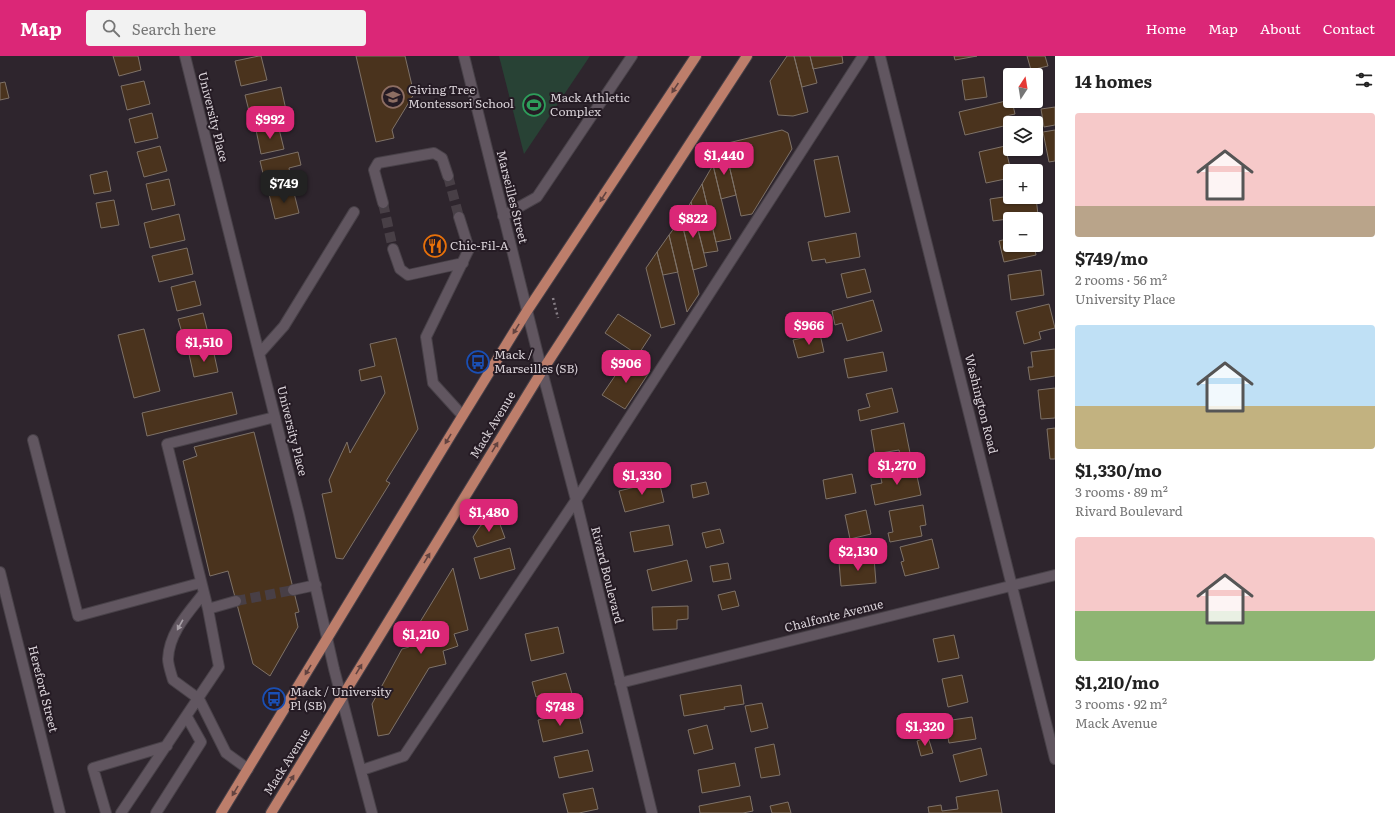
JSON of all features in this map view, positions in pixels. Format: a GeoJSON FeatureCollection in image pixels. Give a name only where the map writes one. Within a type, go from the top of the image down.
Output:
{"type":"FeatureCollection","features":[{"type":"Feature","properties":{"kind":"main road"},"geometry":{"type":"LineString","coordinates":[[221,813],[462,415],[527,311],[696,56]]}},
{"type":"Feature","properties":{"kind":"main road","name":"Mack Avenue"},"geometry":{"type":"LineString","coordinates":[[271,813],[542,371],[747,56]]}},
{"type":"Feature","properties":{"kind":"street","name":"University Place"},"geometry":{"type":"LineString","coordinates":[[185,56],[275,417],[342,698],[372,813]]}},
{"type":"Feature","properties":{"kind":"street","name":"Marseilles Street"},"geometry":{"type":"LineString","coordinates":[[464,56],[535,343]]}},
{"type":"Feature","properties":{"kind":"street"},"geometry":{"type":"LineString","coordinates":[[503,216],[537,197],[632,56]]}},
{"type":"Feature","properties":{"kind":"street"},"geometry":{"type":"LineString","coordinates":[[362,770],[404,756],[576,500],[862,56]]}},
{"type":"Feature","properties":{"kind":"street","name":"Washington Road"},"geometry":{"type":"LineString","coordinates":[[880,56],[1055,759]]}},
{"type":"Feature","properties":{"kind":"street"},"geometry":{"type":"LineString","coordinates":[[383,203],[374,170],[378,163],[434,153],[442,158],[448,176]]}},
{"type":"Feature","properties":{"kind":"street"},"geometry":{"type":"LineString","coordinates":[[259,354],[284,326],[354,212]]}},
{"type":"Feature","properties":{"kind":"street"},"geometry":{"type":"LineString","coordinates":[[459,217],[469,249],[426,337],[432,383],[462,415]]}},
{"type":"Feature","properties":{"kind":"street"},"geometry":{"type":"LineString","coordinates":[[393,249],[400,270],[408,275],[463,263]]}},
{"type":"Feature","properties":{"kind":"street","name":"Rivard Boulevard"},"geometry":{"type":"LineString","coordinates":[[535,343],[576,500],[652,813]]}},
{"type":"Feature","properties":{"kind":"street"},"geometry":{"type":"LineString","coordinates":[[121,813],[187,717],[219,667],[208,609],[166,444],[275,417]]}},
{"type":"Feature","properties":{"kind":"street"},"geometry":{"type":"LineString","coordinates":[[33,440],[78,616],[200,582]]}},
{"type":"Feature","properties":{"kind":"street","name":"Hereford Street"},"geometry":{"type":"LineString","coordinates":[[0,572],[60,813]]}},
{"type":"Feature","properties":{"kind":"street","name":"Chalfonte Avenue"},"geometry":{"type":"LineString","coordinates":[[620,683],[1055,575]]}},
{"type":"Feature","properties":{"kind":"street"},"geometry":{"type":"LineString","coordinates":[[294,590],[316,585]]}},
{"type":"Feature","properties":{"kind":"street"},"geometry":{"type":"LineString","coordinates":[[203,594],[184,619],[171,642],[168,660],[172,680],[199,699],[226,753],[248,769]]}},
{"type":"Feature","properties":{"kind":"street"},"geometry":{"type":"LineString","coordinates":[[208,609],[236,601]]}},
{"type":"Feature","properties":{"kind":"street"},"geometry":{"type":"LineString","coordinates":[[156,813],[201,742],[187,717]]}},
{"type":"Feature","properties":{"kind":"street"},"geometry":{"type":"LineString","coordinates":[[106,813],[93,768],[166,746]]}},
{"type":"Feature","properties":{"kind":"path"},"geometry":{"type":"LineString","coordinates":[[553,297],[558,318]]}},
{"type":"Feature","properties":{"kind":"green space","name":"Mack Athletic Complex"},"geometry":{"type":"Polygon","coordinates":[[[499,56],[590,56],[524,154],[499,56]]]}},
{"type":"Feature","properties":{"kind":"building"},"geometry":{"type":"Polygon","coordinates":[[[113,56],[138,56],[141,70],[119,76],[113,56]]]}},
{"type":"Feature","properties":{"kind":"building"},"geometry":{"type":"Polygon","coordinates":[[[261,56],[267,80],[241,86],[235,61],[261,56]]]}},
{"type":"Feature","properties":{"kind":"building"},"geometry":{"type":"Polygon","coordinates":[[[356,56],[405,56],[414,94],[392,130],[394,138],[376,142],[356,56]]]}},
{"type":"Feature","properties":{"kind":"building"},"geometry":{"type":"Polygon","coordinates":[[[787,56],[794,56],[808,112],[793,116],[778,115],[770,81],[787,56]]]}},
{"type":"Feature","properties":{"kind":"building"},"geometry":{"type":"Polygon","coordinates":[[[794,56],[810,56],[817,83],[802,87],[794,56]]]}},
{"type":"Feature","properties":{"kind":"building"},"geometry":{"type":"Polygon","coordinates":[[[810,56],[842,56],[843,63],[813,69],[810,56]]]}},
{"type":"Feature","properties":{"kind":"building"},"geometry":{"type":"Polygon","coordinates":[[[954,56],[977,56],[955,60],[954,56]]]}},
{"type":"Feature","properties":{"kind":"building"},"geometry":{"type":"Polygon","coordinates":[[[1027,56],[1045,56],[1048,66],[1030,68],[1027,56]]]}},
{"type":"Feature","properties":{"kind":"building"},"geometry":{"type":"Polygon","coordinates":[[[984,77],[987,97],[965,100],[962,80],[984,77]]]}},
{"type":"Feature","properties":{"kind":"building"},"geometry":{"type":"Polygon","coordinates":[[[144,81],[150,104],[127,110],[121,86],[144,81]]]}},
{"type":"Feature","properties":{"kind":"building"},"geometry":{"type":"Polygon","coordinates":[[[5,82],[9,98],[0,100],[0,83],[5,82]]]}},
{"type":"Feature","properties":{"kind":"building"},"geometry":{"type":"Polygon","coordinates":[[[281,87],[286,110],[251,119],[245,95],[281,87]]]}},
{"type":"Feature","properties":{"kind":"building"},"geometry":{"type":"Polygon","coordinates":[[[1003,102],[1003,108],[1014,108],[1015,114],[1003,116],[1003,126],[965,135],[959,112],[1003,102]]]}},
{"type":"Feature","properties":{"kind":"building"},"geometry":{"type":"Polygon","coordinates":[[[1055,107],[1055,125],[1044,127],[1041,109],[1055,107]]]}},
{"type":"Feature","properties":{"kind":"building"},"geometry":{"type":"Polygon","coordinates":[[[152,113],[158,138],[135,143],[129,119],[152,113]]]}},
{"type":"Feature","properties":{"kind":"building"},"geometry":{"type":"Polygon","coordinates":[[[278,125],[284,149],[261,154],[256,130],[278,125]]]}},
{"type":"Feature","properties":{"kind":"building"},"geometry":{"type":"Polygon","coordinates":[[[782,130],[788,133],[792,149],[752,214],[741,216],[725,148],[728,143],[782,130]]]}},
{"type":"Feature","properties":{"kind":"building"},"geometry":{"type":"Polygon","coordinates":[[[1055,130],[1055,161],[1049,162],[1043,132],[1055,130]]]}},
{"type":"Feature","properties":{"kind":"building"},"geometry":{"type":"Polygon","coordinates":[[[160,146],[167,171],[144,177],[137,152],[160,146]]]}},
{"type":"Feature","properties":{"kind":"building"},"geometry":{"type":"Polygon","coordinates":[[[1003,146],[1003,156],[1007,156],[1009,164],[1003,164],[1003,179],[986,183],[979,152],[1003,146]]]}},
{"type":"Feature","properties":{"kind":"building"},"geometry":{"type":"Polygon","coordinates":[[[725,148],[736,195],[721,199],[713,165],[725,148]]]}},
{"type":"Feature","properties":{"kind":"building"},"geometry":{"type":"Polygon","coordinates":[[[298,152],[301,165],[289,168],[291,180],[266,186],[260,161],[298,152]]]}},
{"type":"Feature","properties":{"kind":"building"},"geometry":{"type":"Polygon","coordinates":[[[838,156],[850,212],[825,217],[814,160],[838,156]]]}},
{"type":"Feature","properties":{"kind":"building"},"geometry":{"type":"Polygon","coordinates":[[[713,165],[731,239],[716,242],[702,184],[713,165]]]}},
{"type":"Feature","properties":{"kind":"building"},"geometry":{"type":"Polygon","coordinates":[[[107,171],[111,191],[94,194],[90,175],[107,171]]]}},
{"type":"Feature","properties":{"kind":"building"},"geometry":{"type":"Polygon","coordinates":[[[169,179],[175,205],[152,210],[146,184],[169,179]]]}},
{"type":"Feature","properties":{"kind":"building"},"geometry":{"type":"Polygon","coordinates":[[[702,184],[718,251],[704,253],[691,202],[702,184]]]}},
{"type":"Feature","properties":{"kind":"building"},"geometry":{"type":"Polygon","coordinates":[[[293,189],[299,213],[275,219],[269,194],[293,189]]]}},
{"type":"Feature","properties":{"kind":"building"},"geometry":{"type":"Polygon","coordinates":[[[1003,197],[1003,204],[1037,204],[1038,212],[1003,212],[1003,220],[993,221],[990,199],[1003,197]]]}},
{"type":"Feature","properties":{"kind":"building"},"geometry":{"type":"Polygon","coordinates":[[[114,200],[119,225],[101,228],[96,203],[114,200]]]}},
{"type":"Feature","properties":{"kind":"building"},"geometry":{"type":"Polygon","coordinates":[[[691,202],[707,266],[693,270],[681,219],[691,202]]]}},
{"type":"Feature","properties":{"kind":"building"},"geometry":{"type":"Polygon","coordinates":[[[179,214],[185,240],[150,248],[144,223],[179,214]]]}},
{"type":"Feature","properties":{"kind":"building"},"geometry":{"type":"Polygon","coordinates":[[[681,219],[699,294],[687,312],[669,235],[681,219]]]}},
{"type":"Feature","properties":{"kind":"building"},"geometry":{"type":"Polygon","coordinates":[[[856,233],[860,257],[826,263],[825,259],[812,261],[808,242],[856,233]]]}},
{"type":"Feature","properties":{"kind":"building"},"geometry":{"type":"Polygon","coordinates":[[[669,235],[678,272],[663,275],[657,252],[669,235]]]}},
{"type":"Feature","properties":{"kind":"building"},"geometry":{"type":"Polygon","coordinates":[[[1003,240],[1003,252],[1035,252],[1036,255],[1004,262],[999,241],[1003,240]]]}},
{"type":"Feature","properties":{"kind":"building"},"geometry":{"type":"Polygon","coordinates":[[[187,248],[193,274],[159,282],[152,256],[187,248]]]}},
{"type":"Feature","properties":{"kind":"building"},"geometry":{"type":"Polygon","coordinates":[[[657,252],[675,324],[661,328],[646,268],[657,252]]]}},
{"type":"Feature","properties":{"kind":"building"},"geometry":{"type":"Polygon","coordinates":[[[865,269],[871,292],[847,298],[841,274],[865,269]]]}},
{"type":"Feature","properties":{"kind":"building"},"geometry":{"type":"Polygon","coordinates":[[[1041,270],[1044,295],[1011,300],[1008,275],[1041,270]]]}},
{"type":"Feature","properties":{"kind":"building"},"geometry":{"type":"Polygon","coordinates":[[[195,281],[201,305],[177,311],[171,287],[195,281]]]}},
{"type":"Feature","properties":{"kind":"building"},"geometry":{"type":"Polygon","coordinates":[[[873,300],[882,331],[847,341],[842,323],[835,325],[832,311],[873,300]]]}},
{"type":"Feature","properties":{"kind":"building"},"geometry":{"type":"Polygon","coordinates":[[[1049,304],[1055,328],[1039,332],[1041,339],[1024,344],[1016,312],[1049,304]]]}},
{"type":"Feature","properties":{"kind":"building"},"geometry":{"type":"Polygon","coordinates":[[[203,313],[209,337],[185,343],[178,319],[203,313]]]}},
{"type":"Feature","properties":{"kind":"building"},"geometry":{"type":"Polygon","coordinates":[[[618,314],[651,335],[638,355],[605,333],[618,314]]]}},
{"type":"Feature","properties":{"kind":"building"},"geometry":{"type":"Polygon","coordinates":[[[144,329],[160,391],[134,398],[118,335],[144,329]]]}},
{"type":"Feature","properties":{"kind":"building"},"geometry":{"type":"Polygon","coordinates":[[[820,334],[824,352],[798,358],[793,340],[820,334]]]}},
{"type":"Feature","properties":{"kind":"building"},"geometry":{"type":"Polygon","coordinates":[[[396,338],[418,429],[386,481],[390,483],[343,559],[336,558],[322,494],[332,492],[329,480],[347,442],[350,453],[385,393],[381,376],[361,381],[359,370],[375,366],[370,344],[396,338]]]}},
{"type":"Feature","properties":{"kind":"building"},"geometry":{"type":"Polygon","coordinates":[[[213,349],[218,372],[194,377],[189,354],[213,349]]]}},
{"type":"Feature","properties":{"kind":"building"},"geometry":{"type":"Polygon","coordinates":[[[1055,349],[1055,376],[1030,380],[1028,367],[1033,367],[1031,352],[1055,349]]]}},
{"type":"Feature","properties":{"kind":"building"},"geometry":{"type":"Polygon","coordinates":[[[883,352],[887,371],[848,378],[844,359],[883,352]]]}},
{"type":"Feature","properties":{"kind":"building"},"geometry":{"type":"Polygon","coordinates":[[[634,361],[650,371],[625,409],[602,395],[623,364],[634,361]]]}},
{"type":"Feature","properties":{"kind":"building"},"geometry":{"type":"Polygon","coordinates":[[[892,388],[898,412],[860,421],[858,410],[870,407],[866,394],[892,388]]]}},
{"type":"Feature","properties":{"kind":"building"},"geometry":{"type":"Polygon","coordinates":[[[1055,388],[1055,418],[1041,419],[1038,390],[1055,388]]]}},
{"type":"Feature","properties":{"kind":"building"},"geometry":{"type":"Polygon","coordinates":[[[232,392],[237,414],[147,436],[142,413],[232,392]]]}},
{"type":"Feature","properties":{"kind":"building"},"geometry":{"type":"Polygon","coordinates":[[[904,423],[910,453],[900,455],[899,450],[875,454],[871,430],[904,423]]]}},
{"type":"Feature","properties":{"kind":"building"},"geometry":{"type":"Polygon","coordinates":[[[1055,428],[1055,459],[1050,459],[1047,429],[1055,428]]]}},
{"type":"Feature","properties":{"kind":"building"},"geometry":{"type":"Polygon","coordinates":[[[254,432],[299,612],[295,613],[298,627],[270,676],[253,664],[228,571],[210,576],[183,461],[197,456],[194,447],[254,432]]]}},
{"type":"Feature","properties":{"kind":"building"},"geometry":{"type":"Polygon","coordinates":[[[915,467],[921,495],[875,505],[871,485],[882,483],[880,474],[915,467]]]}},
{"type":"Feature","properties":{"kind":"building"},"geometry":{"type":"Polygon","coordinates":[[[852,474],[856,493],[826,499],[823,480],[852,474]]]}},
{"type":"Feature","properties":{"kind":"building"},"geometry":{"type":"Polygon","coordinates":[[[659,481],[664,502],[625,512],[619,491],[659,481]]]}},
{"type":"Feature","properties":{"kind":"building"},"geometry":{"type":"Polygon","coordinates":[[[706,482],[709,494],[693,498],[691,485],[706,482]]]}},
{"type":"Feature","properties":{"kind":"building"},"geometry":{"type":"Polygon","coordinates":[[[923,505],[926,525],[920,526],[922,536],[890,542],[888,533],[893,532],[889,511],[923,505]]]}},
{"type":"Feature","properties":{"kind":"building"},"geometry":{"type":"Polygon","coordinates":[[[866,510],[871,534],[850,539],[845,515],[866,510]]]}},
{"type":"Feature","properties":{"kind":"building"},"geometry":{"type":"Polygon","coordinates":[[[498,519],[505,538],[477,547],[473,537],[481,525],[498,519]]]}},
{"type":"Feature","properties":{"kind":"building"},"geometry":{"type":"Polygon","coordinates":[[[669,525],[673,545],[634,552],[630,532],[669,525]]]}},
{"type":"Feature","properties":{"kind":"building"},"geometry":{"type":"Polygon","coordinates":[[[720,529],[724,543],[706,548],[702,533],[720,529]]]}},
{"type":"Feature","properties":{"kind":"building"},"geometry":{"type":"Polygon","coordinates":[[[932,539],[939,568],[905,576],[901,562],[904,561],[900,547],[932,539]]]}},
{"type":"Feature","properties":{"kind":"building"},"geometry":{"type":"Polygon","coordinates":[[[510,548],[515,569],[480,579],[474,558],[510,548]]]}},
{"type":"Feature","properties":{"kind":"building"},"geometry":{"type":"Polygon","coordinates":[[[874,558],[876,583],[841,586],[839,562],[874,558]]]}},
{"type":"Feature","properties":{"kind":"building"},"geometry":{"type":"Polygon","coordinates":[[[687,560],[692,581],[652,591],[647,570],[687,560]]]}},
{"type":"Feature","properties":{"kind":"building"},"geometry":{"type":"Polygon","coordinates":[[[728,563],[731,579],[713,582],[710,566],[728,563]]]}},
{"type":"Feature","properties":{"kind":"building"},"geometry":{"type":"Polygon","coordinates":[[[453,568],[468,630],[454,634],[458,646],[443,651],[446,664],[429,668],[389,734],[378,736],[372,704],[402,649],[409,647],[422,628],[420,622],[453,568]]]}},
{"type":"Feature","properties":{"kind":"building"},"geometry":{"type":"Polygon","coordinates":[[[735,591],[739,606],[722,610],[718,595],[735,591]]]}},
{"type":"Feature","properties":{"kind":"building"},"geometry":{"type":"Polygon","coordinates":[[[688,606],[688,619],[677,620],[677,629],[653,630],[652,607],[688,606]]]}},
{"type":"Feature","properties":{"kind":"building"},"geometry":{"type":"Polygon","coordinates":[[[558,627],[564,653],[531,661],[525,634],[558,627]]]}},
{"type":"Feature","properties":{"kind":"building"},"geometry":{"type":"Polygon","coordinates":[[[954,635],[959,658],[938,662],[933,639],[954,635]]]}},
{"type":"Feature","properties":{"kind":"building"},"geometry":{"type":"Polygon","coordinates":[[[566,673],[574,701],[549,707],[546,694],[536,697],[532,682],[566,673]]]}},
{"type":"Feature","properties":{"kind":"building"},"geometry":{"type":"Polygon","coordinates":[[[962,675],[968,702],[948,707],[942,679],[962,675]]]}},
{"type":"Feature","properties":{"kind":"building"},"geometry":{"type":"Polygon","coordinates":[[[741,685],[744,704],[684,716],[680,695],[741,685]]]}},
{"type":"Feature","properties":{"kind":"building"},"geometry":{"type":"Polygon","coordinates":[[[762,703],[768,728],[751,732],[745,706],[762,703]]]}},
{"type":"Feature","properties":{"kind":"building"},"geometry":{"type":"Polygon","coordinates":[[[578,712],[583,733],[543,742],[538,720],[578,712]]]}},
{"type":"Feature","properties":{"kind":"building"},"geometry":{"type":"Polygon","coordinates":[[[972,717],[976,739],[949,743],[945,721],[972,717]]]}},
{"type":"Feature","properties":{"kind":"building"},"geometry":{"type":"Polygon","coordinates":[[[707,725],[713,749],[694,754],[688,730],[707,725]]]}},
{"type":"Feature","properties":{"kind":"building"},"geometry":{"type":"Polygon","coordinates":[[[928,737],[933,753],[921,756],[917,741],[928,737]]]}},
{"type":"Feature","properties":{"kind":"building"},"geometry":{"type":"Polygon","coordinates":[[[774,744],[780,775],[761,778],[755,748],[774,744]]]}},
{"type":"Feature","properties":{"kind":"building"},"geometry":{"type":"Polygon","coordinates":[[[981,748],[987,775],[960,782],[953,755],[981,748]]]}},
{"type":"Feature","properties":{"kind":"building"},"geometry":{"type":"Polygon","coordinates":[[[588,750],[593,771],[559,778],[554,757],[588,750]]]}},
{"type":"Feature","properties":{"kind":"building"},"geometry":{"type":"Polygon","coordinates":[[[735,763],[740,786],[702,793],[698,770],[735,763]]]}},
{"type":"Feature","properties":{"kind":"building"},"geometry":{"type":"Polygon","coordinates":[[[593,788],[598,809],[579,813],[568,813],[563,794],[593,788]]]}},
{"type":"Feature","properties":{"kind":"building"},"geometry":{"type":"Polygon","coordinates":[[[998,790],[1002,813],[929,813],[928,807],[941,805],[942,811],[958,809],[956,797],[998,790]]]}},
{"type":"Feature","properties":{"kind":"building"},"geometry":{"type":"Polygon","coordinates":[[[750,796],[753,811],[743,813],[700,813],[699,806],[750,796]]]}},
{"type":"Feature","properties":{"kind":"building"},"geometry":{"type":"Polygon","coordinates":[[[788,802],[791,813],[772,813],[770,806],[788,802]]]}},
{"type":"Feature","properties":{"kind":"tunnel"},"geometry":{"type":"LineString","coordinates":[[448,176],[459,217]]}},
{"type":"Feature","properties":{"kind":"tunnel"},"geometry":{"type":"LineString","coordinates":[[383,203],[393,249]]}},
{"type":"Feature","properties":{"kind":"tunnel"},"geometry":{"type":"LineString","coordinates":[[236,601],[293,590]]}},
{"type":"Feature","properties":{"kind":"place","name":"Giving Tree Montessori School"},"geometry":{"type":"Point","coordinates":[393,97]}},
{"type":"Feature","properties":{"kind":"place","name":"Mack Athletic Complex"},"geometry":{"type":"Point","coordinates":[534,105]}},
{"type":"Feature","properties":{"kind":"place","name":"Chic-Fil-A"},"geometry":{"type":"Point","coordinates":[435,246]}},
{"type":"Feature","properties":{"kind":"place","name":"Mack / Marseilles (SB)"},"geometry":{"type":"Point","coordinates":[478,362]}},
{"type":"Feature","properties":{"kind":"place","name":"Mack / University Pl (SB)"},"geometry":{"type":"Point","coordinates":[274,699]}}]}
